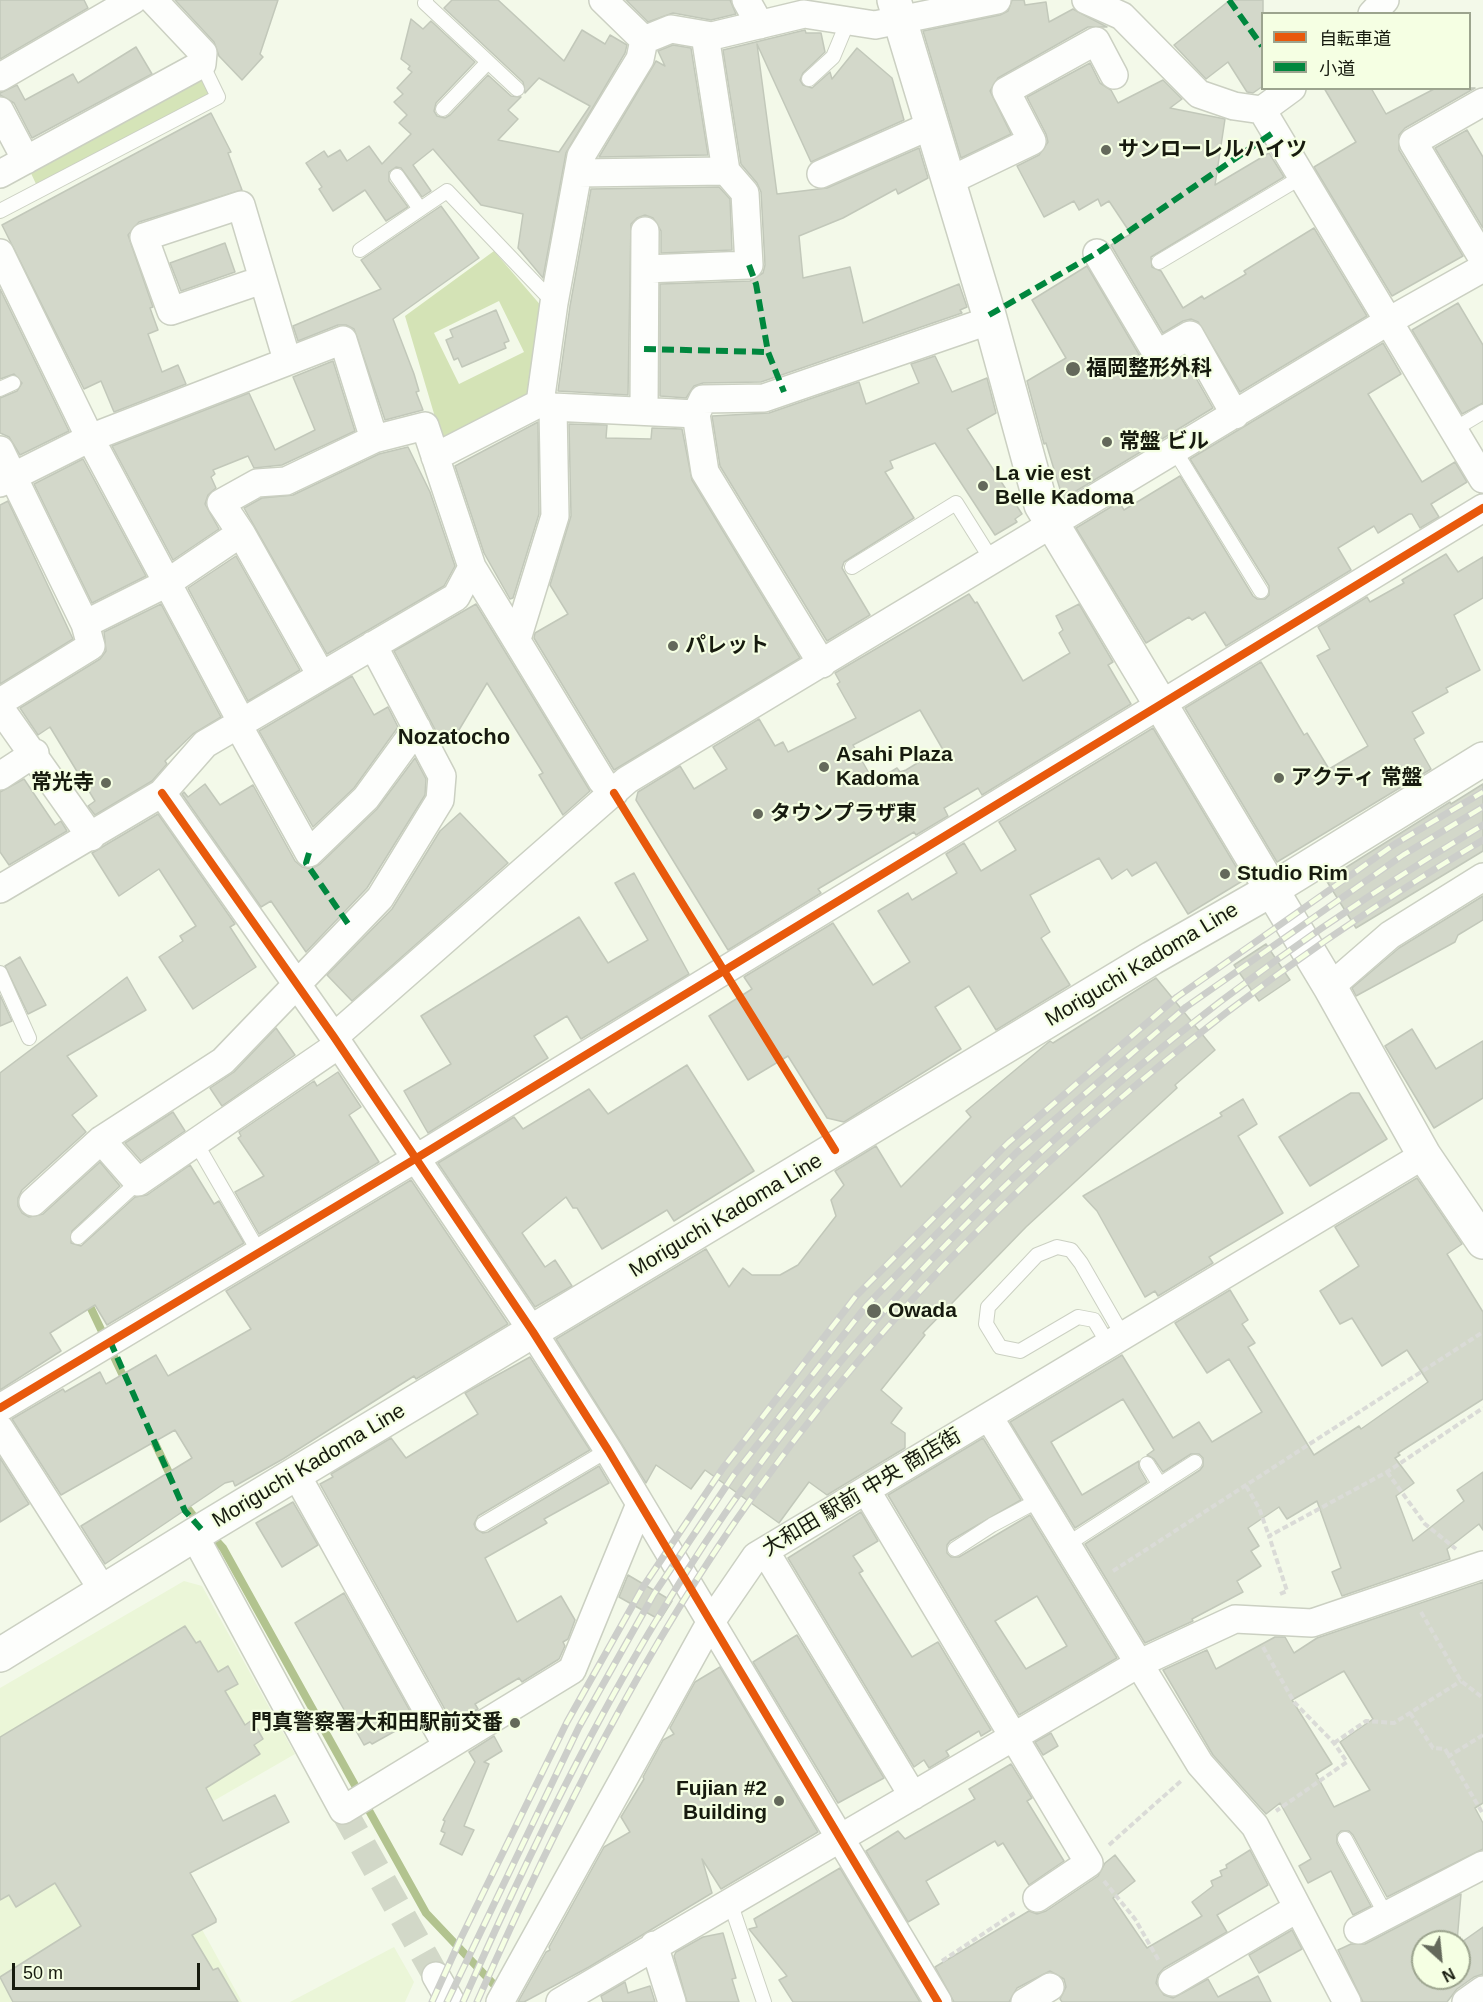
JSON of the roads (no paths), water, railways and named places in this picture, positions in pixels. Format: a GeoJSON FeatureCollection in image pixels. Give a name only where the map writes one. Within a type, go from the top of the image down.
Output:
{"type":"FeatureCollection","features":[{"type":"Feature","properties":{"kind":"main road"},"geometry":{"type":"LineString","coordinates":[[897,9],[991,320],[1041,505],[1330,987],[1424,1155],[1483,1242]]}},
{"type":"Feature","properties":{"kind":"main road","name":"Moriguchi Kadoma Line"},"geometry":{"type":"LineString","coordinates":[[0,1655],[194,1535],[1152,958],[1271,890],[1483,759]]}},
{"type":"Feature","properties":{"kind":"street"},"geometry":{"type":"LineString","coordinates":[[0,77],[133,0]]}},
{"type":"Feature","properties":{"kind":"street"},"geometry":{"type":"LineString","coordinates":[[603,0],[644,40]]}},
{"type":"Feature","properties":{"kind":"street"},"geometry":{"type":"LineString","coordinates":[[746,0],[760,25]]}},
{"type":"Feature","properties":{"kind":"street"},"geometry":{"type":"LineString","coordinates":[[644,40],[671,29],[712,36],[804,14],[875,25],[897,9],[997,0]]}},
{"type":"Feature","properties":{"kind":"street"},"geometry":{"type":"LineString","coordinates":[[1086,0],[1122,16],[1199,94],[1234,106],[1262,110],[1289,90]]}},
{"type":"Feature","properties":{"kind":"street"},"geometry":{"type":"LineString","coordinates":[[1374,12],[1385,0]]}},
{"type":"Feature","properties":{"kind":"street"},"geometry":{"type":"LineString","coordinates":[[0,174],[202,64],[203,53],[168,4]]}},
{"type":"Feature","properties":{"kind":"street"},"geometry":{"type":"LineString","coordinates":[[645,269],[748,265],[745,193],[726,171],[705,35]]}},
{"type":"Feature","properties":{"kind":"street"},"geometry":{"type":"LineString","coordinates":[[517,639],[555,516],[547,405],[554,303],[581,156],[640,59],[644,40]]}},
{"type":"Feature","properties":{"kind":"street"},"geometry":{"type":"LineString","coordinates":[[949,181],[1032,141],[1006,91],[1096,41],[1114,75]]}},
{"type":"Feature","properties":{"kind":"street"},"geometry":{"type":"LineString","coordinates":[[1483,102],[1413,142],[1483,259]]}},
{"type":"Feature","properties":{"kind":"street"},"geometry":{"type":"LineString","coordinates":[[1262,110],[1300,178],[1483,479]]}},
{"type":"Feature","properties":{"kind":"street"},"geometry":{"type":"LineString","coordinates":[[0,111],[26,160]]}},
{"type":"Feature","properties":{"kind":"street"},"geometry":{"type":"LineString","coordinates":[[821,174],[932,125]]}},
{"type":"Feature","properties":{"kind":"street"},"geometry":{"type":"LineString","coordinates":[[578,173],[726,171]]}},
{"type":"Feature","properties":{"kind":"street"},"geometry":{"type":"LineString","coordinates":[[262,280],[171,311],[144,237],[241,205],[287,360]]}},
{"type":"Feature","properties":{"kind":"street"},"geometry":{"type":"LineString","coordinates":[[644,411],[645,231]]}},
{"type":"Feature","properties":{"kind":"street"},"geometry":{"type":"LineString","coordinates":[[1097,253],[1157,354],[1190,335],[1235,414]]}},
{"type":"Feature","properties":{"kind":"street"},"geometry":{"type":"LineString","coordinates":[[0,254],[90,438],[309,853],[366,798],[417,728]]}},
{"type":"Feature","properties":{"kind":"street"},"geometry":{"type":"LineString","coordinates":[[101,1140],[138,1182],[196,1143],[336,1041],[627,780],[993,562],[1387,322],[1483,268]]}},
{"type":"Feature","properties":{"kind":"street"},"geometry":{"type":"LineString","coordinates":[[822,664],[705,472],[696,414],[704,399],[764,398],[991,320]]}},
{"type":"Feature","properties":{"kind":"street"},"geometry":{"type":"LineString","coordinates":[[7,480],[90,438],[343,340],[374,439]]}},
{"type":"Feature","properties":{"kind":"street"},"geometry":{"type":"LineString","coordinates":[[435,457],[547,405],[696,414]]}},
{"type":"Feature","properties":{"kind":"street"},"geometry":{"type":"LineString","coordinates":[[321,675],[241,533],[221,503],[257,483],[286,481],[374,439],[425,426],[472,567],[602,781],[614,793]]}},
{"type":"Feature","properties":{"kind":"street"},"geometry":{"type":"LineString","coordinates":[[0,450],[7,480],[86,624],[91,646],[0,702]]}},
{"type":"Feature","properties":{"kind":"street"},"geometry":{"type":"LineString","coordinates":[[0,1407],[415,1159],[1483,508]]}},
{"type":"Feature","properties":{"kind":"street"},"geometry":{"type":"LineString","coordinates":[[86,624],[166,583],[241,533]]}},
{"type":"Feature","properties":{"kind":"street"},"geometry":{"type":"LineString","coordinates":[[0,889],[91,837],[162,792],[205,744],[456,597],[472,567]]}},
{"type":"Feature","properties":{"kind":"street"},"geometry":{"type":"LineString","coordinates":[[33,1202],[101,1140],[223,1061],[380,898],[440,800],[442,776],[373,645]]}},
{"type":"Feature","properties":{"kind":"street"},"geometry":{"type":"LineString","coordinates":[[0,708],[35,753],[91,837]]}},
{"type":"Feature","properties":{"kind":"street"},"geometry":{"type":"LineString","coordinates":[[0,776],[35,753]]}},
{"type":"Feature","properties":{"kind":"street"},"geometry":{"type":"LineString","coordinates":[[162,792],[336,1041],[533,1332],[608,1450],[938,2002]]}},
{"type":"Feature","properties":{"kind":"street"},"geometry":{"type":"LineString","coordinates":[[1330,987],[1390,935],[1483,877]]}},
{"type":"Feature","properties":{"kind":"street","name":"大和田 駅前 中央 商店街"},"geometry":{"type":"LineString","coordinates":[[500,2002],[710,1623],[756,1556],[1424,1155]]}},
{"type":"Feature","properties":{"kind":"street"},"geometry":{"type":"LineString","coordinates":[[989,1417],[1200,1764],[1255,1826],[1347,2002]]}},
{"type":"Feature","properties":{"kind":"street"},"geometry":{"type":"LineString","coordinates":[[0,1429],[104,1592]]}},
{"type":"Feature","properties":{"kind":"street"},"geometry":{"type":"LineString","coordinates":[[296,1474],[447,1746]]}},
{"type":"Feature","properties":{"kind":"street"},"geometry":{"type":"LineString","coordinates":[[866,1490],[1089,1863],[1036,1898]]}},
{"type":"Feature","properties":{"kind":"street"},"geometry":{"type":"LineString","coordinates":[[194,1535],[343,1810],[572,1670],[640,1504]]}},
{"type":"Feature","properties":{"kind":"street"},"geometry":{"type":"LineString","coordinates":[[765,1551],[913,1796]]}},
{"type":"Feature","properties":{"kind":"street"},"geometry":{"type":"LineString","coordinates":[[560,2002],[1138,1664],[1235,1619],[1312,1623],[1481,1566]]}},
{"type":"Feature","properties":{"kind":"street"},"geometry":{"type":"LineString","coordinates":[[1358,1930],[1387,1917],[1483,1865]]}},
{"type":"Feature","properties":{"kind":"street"},"geometry":{"type":"LineString","coordinates":[[1172,1982],[1298,1908]]}},
{"type":"Feature","properties":{"kind":"street"},"geometry":{"type":"LineString","coordinates":[[654,1945],[672,2002]]}},
{"type":"Feature","properties":{"kind":"street"},"geometry":{"type":"LineString","coordinates":[[436,1976],[452,2002]]}},
{"type":"Feature","properties":{"kind":"street"},"geometry":{"type":"LineString","coordinates":[[1025,2002],[1050,1988]]}},
{"type":"Feature","properties":{"kind":"street"},"geometry":{"type":"LineString","coordinates":[[1466,2002],[1483,1990]]}},
{"type":"Feature","properties":{"kind":"lane"},"geometry":{"type":"LineString","coordinates":[[426,0],[425,3],[517,89]]}},
{"type":"Feature","properties":{"kind":"lane"},"geometry":{"type":"LineString","coordinates":[[809,79],[832,57],[848,21]]}},
{"type":"Feature","properties":{"kind":"lane"},"geometry":{"type":"LineString","coordinates":[[443,110],[488,62]]}},
{"type":"Feature","properties":{"kind":"lane"},"geometry":{"type":"LineString","coordinates":[[0,211],[218,97],[202,64]]}},
{"type":"Feature","properties":{"kind":"lane"},"geometry":{"type":"LineString","coordinates":[[397,176],[420,209]]}},
{"type":"Feature","properties":{"kind":"lane"},"geometry":{"type":"LineString","coordinates":[[1159,262],[1300,178]]}},
{"type":"Feature","properties":{"kind":"lane"},"geometry":{"type":"LineString","coordinates":[[360,250],[447,191],[554,303]]}},
{"type":"Feature","properties":{"kind":"lane"},"geometry":{"type":"LineString","coordinates":[[1453,430],[1483,412]]}},
{"type":"Feature","properties":{"kind":"lane"},"geometry":{"type":"LineString","coordinates":[[1175,451],[1261,591]]}},
{"type":"Feature","properties":{"kind":"lane"},"geometry":{"type":"LineString","coordinates":[[852,567],[956,503],[993,562]]}},
{"type":"Feature","properties":{"kind":"lane"},"geometry":{"type":"LineString","coordinates":[[0,973],[29,1038]]}},
{"type":"Feature","properties":{"kind":"lane"},"geometry":{"type":"LineString","coordinates":[[196,1143],[260,1252]]}},
{"type":"Feature","properties":{"kind":"lane"},"geometry":{"type":"LineString","coordinates":[[78,1237],[138,1182]]}},
{"type":"Feature","properties":{"kind":"lane"},"geometry":{"type":"LineString","coordinates":[[1057,1247],[1071,1250],[1081,1263],[1116,1341],[1094,1320],[1078,1317],[1020,1351],[1000,1347],[986,1324],[987,1307],[1037,1255],[1057,1247]]}},
{"type":"Feature","properties":{"kind":"lane"},"geometry":{"type":"LineString","coordinates":[[483,1524],[608,1450]]}},
{"type":"Feature","properties":{"kind":"lane"},"geometry":{"type":"LineString","coordinates":[[1066,1545],[1195,1462]]}},
{"type":"Feature","properties":{"kind":"lane"},"geometry":{"type":"LineString","coordinates":[[1147,1464],[1161,1485]]}},
{"type":"Feature","properties":{"kind":"lane"},"geometry":{"type":"LineString","coordinates":[[955,1549],[992,1525],[1040,1500]]}},
{"type":"Feature","properties":{"kind":"lane"},"geometry":{"type":"LineString","coordinates":[[1345,1839],[1387,1917]]}},
{"type":"Feature","properties":{"kind":"lane"},"geometry":{"type":"LineString","coordinates":[[730,1902],[764,2002]]}},
{"type":"Feature","properties":{"kind":"waterway"},"geometry":{"type":"LineString","coordinates":[[87,1300],[126,1382]]}},
{"type":"Feature","properties":{"kind":"waterway"},"geometry":{"type":"LineString","coordinates":[[150,1433],[172,1479]]}},
{"type":"Feature","properties":{"kind":"waterway"},"geometry":{"type":"LineString","coordinates":[[182,1501],[198,1522]]}},
{"type":"Feature","properties":{"kind":"waterway"},"geometry":{"type":"LineString","coordinates":[[211,1535],[223,1548],[426,1913],[500,1991]]}},
{"type":"Feature","properties":{"kind":"tunnel"},"geometry":{"type":"LineString","coordinates":[[343,1810],[436,1976]]}},
{"type":"Feature","properties":{"kind":"railway"},"geometry":{"type":"LineString","coordinates":[[432,2002],[567,1722],[643,1587],[723,1468],[856,1296],[1008,1143],[1177,997],[1395,844],[1483,792]]}},
{"type":"Feature","properties":{"kind":"railway"},"geometry":{"type":"LineString","coordinates":[[447,2002],[579,1727],[654,1594],[733,1476],[867,1305],[1017,1152],[1186,1007],[1403,855],[1483,807]]}},
{"type":"Feature","properties":{"kind":"railway"},"geometry":{"type":"LineString","coordinates":[[463,2002],[557,1802],[591,1736],[664,1608],[745,1485],[821,1386],[902,1291],[989,1202],[1080,1117],[1175,1037],[1275,961],[1377,891],[1483,825]]}},
{"type":"Feature","properties":{"kind":"railway"},"geometry":{"type":"LineString","coordinates":[[477,2002],[538,1870],[603,1740],[676,1613],[756,1492],[831,1394],[911,1301],[996,1213],[1086,1128],[1180,1049],[1278,974],[1379,905],[1483,840]]}},
{"type":"Feature","properties":{"kind":"place","name":"サンローレルハイツ"},"geometry":{"type":"Point","coordinates":[1106,150]}},
{"type":"Feature","properties":{"kind":"place","name":"福岡整形外科"},"geometry":{"type":"Point","coordinates":[1073,369]}},
{"type":"Feature","properties":{"kind":"place","name":"常盤 ビル"},"geometry":{"type":"Point","coordinates":[1107,442]}},
{"type":"Feature","properties":{"kind":"place","name":"La vie est Belle Kadoma"},"geometry":{"type":"Point","coordinates":[983,486]}},
{"type":"Feature","properties":{"kind":"place","name":"パレット"},"geometry":{"type":"Point","coordinates":[673,646]}},
{"type":"Feature","properties":{"kind":"place","name":"Asahi Plaza Kadoma"},"geometry":{"type":"Point","coordinates":[824,767]}},
{"type":"Feature","properties":{"kind":"place","name":"アクティ 常盤"},"geometry":{"type":"Point","coordinates":[1279,778]}},
{"type":"Feature","properties":{"kind":"place","name":"常光寺"},"geometry":{"type":"Point","coordinates":[106,783]}},
{"type":"Feature","properties":{"kind":"place","name":"タウンプラザ東"},"geometry":{"type":"Point","coordinates":[758,814]}},
{"type":"Feature","properties":{"kind":"place","name":"Studio Rim"},"geometry":{"type":"Point","coordinates":[1225,874]}},
{"type":"Feature","properties":{"kind":"place","name":"Owada"},"geometry":{"type":"Point","coordinates":[874,1311]}},
{"type":"Feature","properties":{"kind":"place","name":"門真警察署大和田駅前交番"},"geometry":{"type":"Point","coordinates":[515,1723]}},
{"type":"Feature","properties":{"kind":"place","name":"Fujian #2 Building"},"geometry":{"type":"Point","coordinates":[779,1801]}},
{"type":"Feature","properties":{"kind":"district","name":"Nozatocho"},"geometry":{"type":"Point","coordinates":[454,738]}}]}
